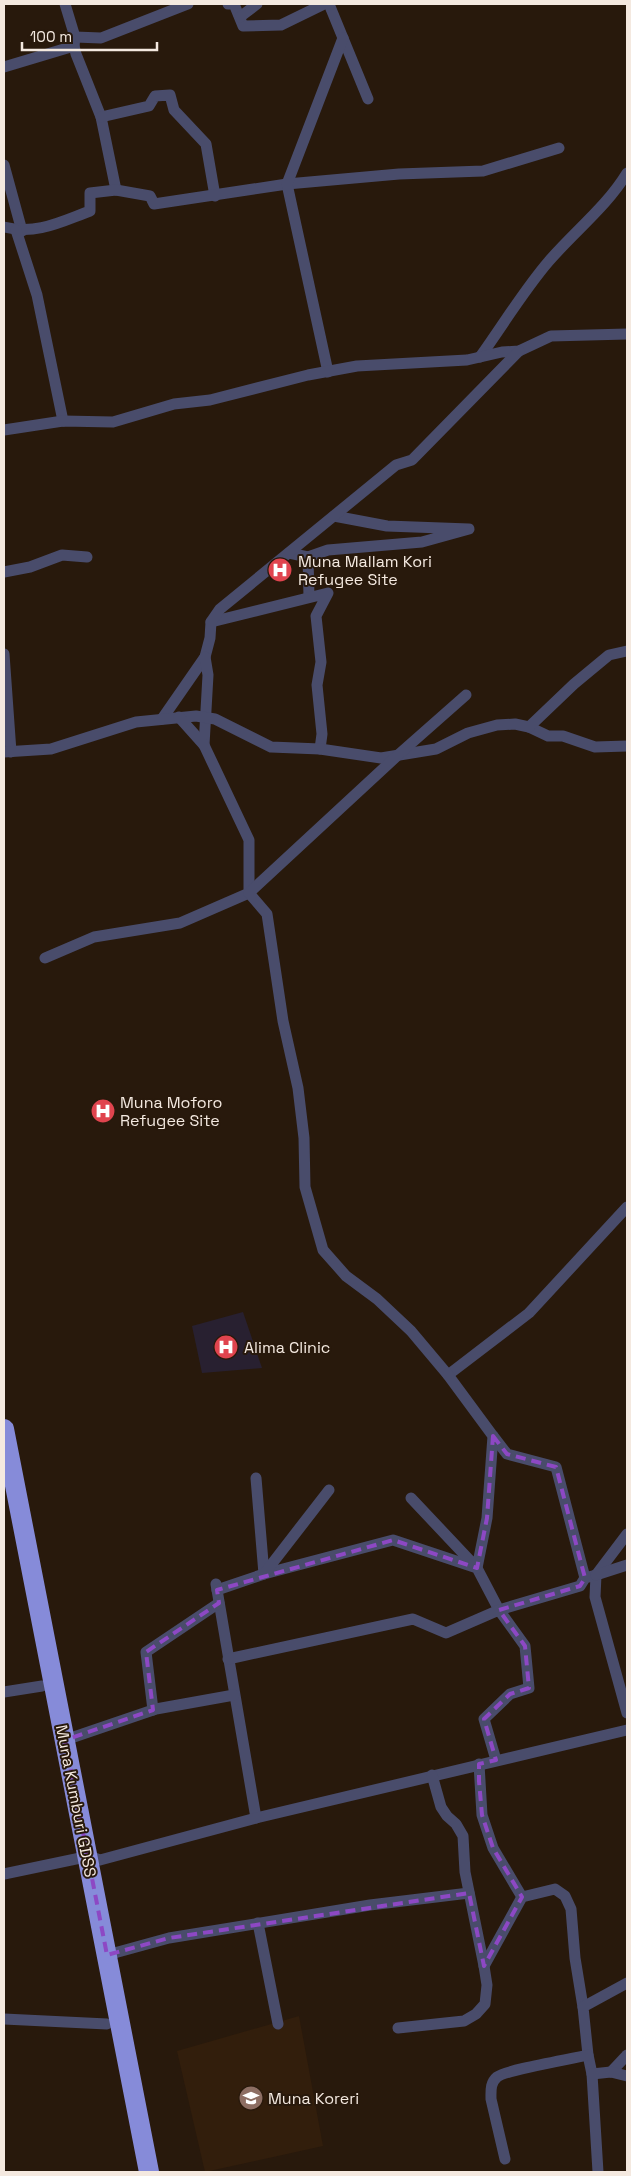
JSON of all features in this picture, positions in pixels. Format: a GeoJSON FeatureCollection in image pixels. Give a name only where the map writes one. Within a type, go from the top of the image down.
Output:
{"type":"FeatureCollection","features":[{"type":"Feature","properties":{"kind":"highway","name":"Muna Kumburi GDSS"},"geometry":{"type":"LineString","coordinates":[[4,1429],[64,1740],[107,2024],[136,2172]]}},
{"type":"Feature","properties":{"kind":"highway","name":"Muna Kumburi GDSS"},"geometry":{"type":"LineString","coordinates":[[4,1490],[42,1686],[82,1858],[107,1955],[150,2172]]}},
{"type":"Feature","properties":{"kind":"street"},"geometry":{"type":"LineString","coordinates":[[65,4],[83,74],[101,117],[116,190]]}},
{"type":"Feature","properties":{"kind":"street"},"geometry":{"type":"LineString","coordinates":[[4,67],[74,42],[101,38],[188,4]]}},
{"type":"Feature","properties":{"kind":"street"},"geometry":{"type":"LineString","coordinates":[[228,4],[234,4],[243,26],[281,25],[324,4]]}},
{"type":"Feature","properties":{"kind":"street"},"geometry":{"type":"LineString","coordinates":[[240,17],[258,4]]}},
{"type":"Feature","properties":{"kind":"street"},"geometry":{"type":"LineString","coordinates":[[329,4],[368,99]]}},
{"type":"Feature","properties":{"kind":"street"},"geometry":{"type":"LineString","coordinates":[[328,372],[287,184],[343,38]]}},
{"type":"Feature","properties":{"kind":"street"},"geometry":{"type":"LineString","coordinates":[[101,117],[149,106],[155,96],[170,95],[174,110],[206,144],[215,196]]}},
{"type":"Feature","properties":{"kind":"street"},"geometry":{"type":"LineString","coordinates":[[4,227],[19,231],[43,228],[90,211],[90,192],[116,190],[150,196],[154,204],[287,184],[399,174],[483,171],[559,148]]}},
{"type":"Feature","properties":{"kind":"street"},"geometry":{"type":"LineString","coordinates":[[4,165],[19,231],[37,295],[64,421]]}},
{"type":"Feature","properties":{"kind":"street"},"geometry":{"type":"LineString","coordinates":[[480,357],[547,263],[613,195],[627,173]]}},
{"type":"Feature","properties":{"kind":"street"},"geometry":{"type":"LineString","coordinates":[[4,430],[64,421],[113,422],[174,404],[210,400],[357,366],[467,360],[519,351],[552,336],[627,334]]}},
{"type":"Feature","properties":{"kind":"street"},"geometry":{"type":"LineString","coordinates":[[162,719],[205,657],[210,638],[211,622],[220,609],[396,465],[412,460],[519,351]]}},
{"type":"Feature","properties":{"kind":"street"},"geometry":{"type":"LineString","coordinates":[[289,552],[308,557],[328,550],[422,542],[469,530],[388,526],[334,516]]}},
{"type":"Feature","properties":{"kind":"street"},"geometry":{"type":"LineString","coordinates":[[4,572],[30,567],[62,554],[87,557]]}},
{"type":"Feature","properties":{"kind":"street"},"geometry":{"type":"LineString","coordinates":[[308,557],[309,598]]}},
{"type":"Feature","properties":{"kind":"street"},"geometry":{"type":"LineString","coordinates":[[211,622],[328,593],[316,616],[321,662],[317,685],[322,734],[320,749]]}},
{"type":"Feature","properties":{"kind":"street"},"geometry":{"type":"LineString","coordinates":[[529,728],[574,684],[609,655],[627,650]]}},
{"type":"Feature","properties":{"kind":"street"},"geometry":{"type":"LineString","coordinates":[[4,654],[8,752],[51,749],[136,722],[196,716],[215,719],[271,748],[320,749],[381,758],[436,749],[468,733],[497,725],[514,724],[548,736],[563,736],[596,748],[627,746]]}},
{"type":"Feature","properties":{"kind":"street"},"geometry":{"type":"LineString","coordinates":[[204,745],[208,675],[205,657]]}},
{"type":"Feature","properties":{"kind":"street"},"geometry":{"type":"LineString","coordinates":[[46,958],[94,937],[180,923],[249,894],[466,695]]}},
{"type":"Feature","properties":{"kind":"street"},"geometry":{"type":"LineString","coordinates":[[179,718],[204,745],[249,840],[249,894],[267,914],[282,1021],[298,1088],[304,1138],[305,1187],[323,1250],[346,1276],[377,1299],[411,1332],[448,1375],[507,1454],[556,1467],[590,1576],[627,1713]]}},
{"type":"Feature","properties":{"kind":"street"},"geometry":{"type":"LineString","coordinates":[[448,1375],[528,1313],[627,1207]]}},
{"type":"Feature","properties":{"kind":"street"},"geometry":{"type":"LineString","coordinates":[[477,1568],[487,1518],[493,1436]]}},
{"type":"Feature","properties":{"kind":"street"},"geometry":{"type":"LineString","coordinates":[[256,1478],[264,1574]]}},
{"type":"Feature","properties":{"kind":"street"},"geometry":{"type":"LineString","coordinates":[[264,1574],[329,1490]]}},
{"type":"Feature","properties":{"kind":"street"},"geometry":{"type":"LineString","coordinates":[[412,1498],[477,1568],[499,1610],[525,1646],[529,1688],[510,1694],[484,1719],[496,1760]]}},
{"type":"Feature","properties":{"kind":"street"},"geometry":{"type":"LineString","coordinates":[[228,1659],[413,1619],[446,1633],[499,1610],[580,1586],[627,1534]]}},
{"type":"Feature","properties":{"kind":"street"},"geometry":{"type":"LineString","coordinates":[[256,1818],[217,1587],[393,1540],[477,1568]]}},
{"type":"Feature","properties":{"kind":"street"},"geometry":{"type":"LineString","coordinates":[[590,1576],[627,1565]]}},
{"type":"Feature","properties":{"kind":"street"},"geometry":{"type":"LineString","coordinates":[[153,1710],[146,1652],[219,1603]]}},
{"type":"Feature","properties":{"kind":"street"},"geometry":{"type":"LineString","coordinates":[[4,1692],[42,1686]]}},
{"type":"Feature","properties":{"kind":"street"},"geometry":{"type":"LineString","coordinates":[[64,1740],[153,1710],[234,1695]]}},
{"type":"Feature","properties":{"kind":"street"},"geometry":{"type":"LineString","coordinates":[[4,1874],[82,1858],[100,1860],[256,1818],[627,1730]]}},
{"type":"Feature","properties":{"kind":"street"},"geometry":{"type":"LineString","coordinates":[[479,1764],[482,1815],[493,1848],[522,1897]]}},
{"type":"Feature","properties":{"kind":"street"},"geometry":{"type":"LineString","coordinates":[[398,2028],[464,2021],[476,2014],[486,2004],[487,1985],[462,1853],[463,1836],[456,1824],[441,1807],[432,1776]]}},
{"type":"Feature","properties":{"kind":"street"},"geometry":{"type":"LineString","coordinates":[[484,1966],[522,1897],[555,1889],[565,1896],[571,1909],[575,1958],[584,2007],[588,2055],[592,2074],[598,2172]]}},
{"type":"Feature","properties":{"kind":"street"},"geometry":{"type":"LineString","coordinates":[[107,1955],[169,1938],[370,1905],[469,1893]]}},
{"type":"Feature","properties":{"kind":"street"},"geometry":{"type":"LineString","coordinates":[[258,1923],[278,2024]]}},
{"type":"Feature","properties":{"kind":"street"},"geometry":{"type":"LineString","coordinates":[[584,2007],[627,1983]]}},
{"type":"Feature","properties":{"kind":"street"},"geometry":{"type":"LineString","coordinates":[[4,2019],[107,2024]]}},
{"type":"Feature","properties":{"kind":"street"},"geometry":{"type":"LineString","coordinates":[[505,2159],[491,2099],[490,2089],[493,2082],[498,2076],[511,2072],[588,2055]]}},
{"type":"Feature","properties":{"kind":"street"},"geometry":{"type":"LineString","coordinates":[[611,2072],[627,2055]]}},
{"type":"Feature","properties":{"kind":"street"},"geometry":{"type":"LineString","coordinates":[[592,2074],[611,2072],[627,2076]]}},
{"type":"Feature","properties":{"kind":"highlighted area"},"geometry":{"type":"Polygon","coordinates":[[[493,1436],[507,1454],[556,1467],[585,1578],[580,1586],[499,1610],[525,1646],[529,1688],[510,1694],[484,1719],[496,1760],[479,1764],[479,1781],[482,1815],[493,1848],[522,1897],[484,1966],[469,1893],[169,1938],[107,1955],[65,1740],[153,1710],[146,1652],[219,1603],[217,1590],[393,1540],[477,1568],[487,1518],[493,1436]]]}},
{"type":"Feature","properties":{"kind":"shaded area","name":"Alima Clinic"},"geometry":{"type":"Polygon","coordinates":[[[243,1312],[262,1368],[202,1373],[192,1326],[243,1312]]]}},
{"type":"Feature","properties":{"kind":"shaded area","name":"Muna Koreri"},"geometry":{"type":"Polygon","coordinates":[[[299,2016],[323,2146],[205,2172],[177,2051],[299,2016]]]}},
{"type":"Feature","properties":{"kind":"place","name":"Muna Mallam Kori Refugee Site"},"geometry":{"type":"Point","coordinates":[280,570]}},
{"type":"Feature","properties":{"kind":"place","name":"Muna Moforo Refugee Site"},"geometry":{"type":"Point","coordinates":[103,1111]}},
{"type":"Feature","properties":{"kind":"place","name":"Alima Clinic"},"geometry":{"type":"Point","coordinates":[226,1347]}},
{"type":"Feature","properties":{"kind":"place","name":"Muna Koreri"},"geometry":{"type":"Point","coordinates":[251,2098]}}]}
